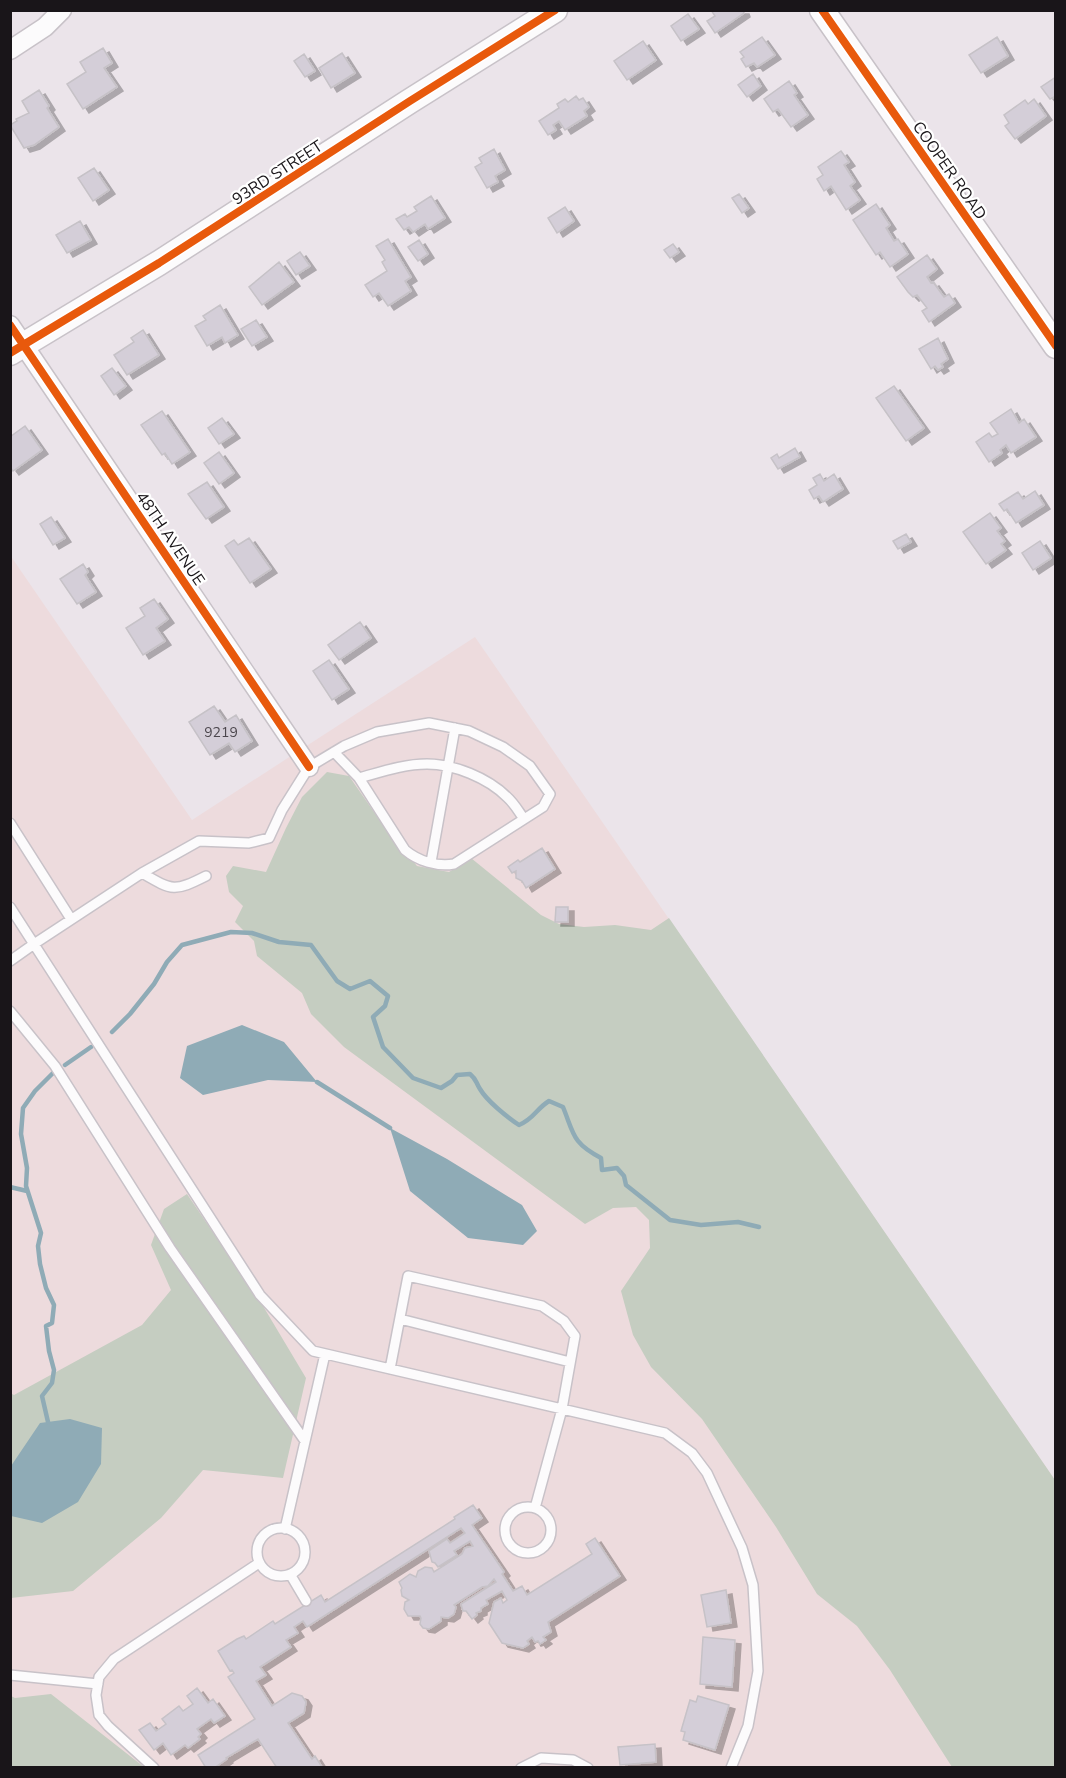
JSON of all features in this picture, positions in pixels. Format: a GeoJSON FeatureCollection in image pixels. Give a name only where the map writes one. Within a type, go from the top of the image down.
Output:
{"type":"FeatureCollection","features":[{"type":"Feature","properties":{"kind":"street"},"geometry":{"type":"LineString","coordinates":[[10,50],[45,27],[62,10]]}},
{"type":"Feature","properties":{"kind":"street","name":"93RD STREET"},"geometry":{"type":"LineString","coordinates":[[15,341],[159,263],[555,10]]}},
{"type":"Feature","properties":{"kind":"street","name":"COOPER ROAD"},"geometry":{"type":"LineString","coordinates":[[822,10],[1056,346]]}},
{"type":"Feature","properties":{"kind":"street","name":"48TH AVENUE"},"geometry":{"type":"LineString","coordinates":[[15,341],[309,767]]}},
{"type":"Feature","properties":{"kind":"lane"},"geometry":{"type":"LineString","coordinates":[[10,961],[142,873],[199,841],[249,843],[269,838],[282,810],[309,767],[334,752],[377,732],[429,723],[469,731],[503,747],[530,766],[550,794],[543,807],[454,864],[443,866],[414,857],[405,850],[359,778],[334,752]]}},
{"type":"Feature","properties":{"kind":"lane"},"geometry":{"type":"LineString","coordinates":[[431,862],[455,728]]}},
{"type":"Feature","properties":{"kind":"lane"},"geometry":{"type":"LineString","coordinates":[[359,778],[393,769],[427,764],[448,767],[484,780],[508,797],[524,819]]}},
{"type":"Feature","properties":{"kind":"lane"},"geometry":{"type":"LineString","coordinates":[[10,823],[71,919]]}},
{"type":"Feature","properties":{"kind":"lane"},"geometry":{"type":"LineString","coordinates":[[142,873],[165,886],[180,888],[206,876]]}},
{"type":"Feature","properties":{"kind":"lane"},"geometry":{"type":"LineString","coordinates":[[10,907],[260,1295],[313,1351],[665,1433],[692,1453],[707,1473],[742,1548],[753,1585],[758,1671],[748,1726],[731,1767]]}},
{"type":"Feature","properties":{"kind":"lane"},"geometry":{"type":"LineString","coordinates":[[10,1011],[55,1066],[170,1248],[305,1441]]}},
{"type":"Feature","properties":{"kind":"lane"},"geometry":{"type":"LineString","coordinates":[[390,1369],[408,1276],[542,1306],[564,1321],[575,1336],[562,1409],[535,1508]]}},
{"type":"Feature","properties":{"kind":"lane"},"geometry":{"type":"LineString","coordinates":[[400,1319],[570,1362]]}},
{"type":"Feature","properties":{"kind":"lane"},"geometry":{"type":"LineString","coordinates":[[285,1529],[325,1354]]}},
{"type":"Feature","properties":{"kind":"lane"},"geometry":{"type":"LineString","coordinates":[[527,1507],[535,1508],[547,1517],[551,1532],[545,1546],[539,1551],[524,1554],[510,1546],[506,1540],[505,1525],[513,1512],[527,1507]]}},
{"type":"Feature","properties":{"kind":"lane"},"geometry":{"type":"LineString","coordinates":[[285,1529],[298,1536],[304,1549],[301,1564],[290,1574],[272,1575],[259,1563],[257,1551],[260,1540],[273,1530],[285,1529]]}},
{"type":"Feature","properties":{"kind":"lane"},"geometry":{"type":"LineString","coordinates":[[154,1767],[108,1726],[99,1715],[96,1695],[99,1677],[114,1659],[259,1563]]}},
{"type":"Feature","properties":{"kind":"lane"},"geometry":{"type":"LineString","coordinates":[[290,1574],[306,1602]]}},
{"type":"Feature","properties":{"kind":"lane"},"geometry":{"type":"LineString","coordinates":[[10,1675],[98,1684]]}},
{"type":"Feature","properties":{"kind":"lane"},"geometry":{"type":"LineString","coordinates":[[521,1767],[541,1758],[573,1760],[588,1767]]}},
{"type":"Feature","properties":{"kind":"shaded area"},"geometry":{"type":"Polygon","coordinates":[[[10,555],[192,820],[475,637],[1055,1480],[1055,1767],[11,1767],[10,555]]]}},
{"type":"Feature","properties":{"kind":"shaded area"},"geometry":{"type":"Polygon","coordinates":[[[327,772],[349,776],[383,825],[417,866],[449,872],[471,858],[541,915],[559,924],[584,927],[615,925],[651,930],[669,918],[1055,1480],[1055,1767],[952,1767],[890,1670],[857,1626],[817,1594],[776,1527],[702,1419],[651,1367],[633,1335],[621,1291],[650,1248],[649,1220],[636,1207],[613,1208],[585,1224],[344,1047],[311,1014],[302,993],[257,956],[254,941],[235,922],[243,906],[229,892],[226,876],[233,866],[266,872],[302,797],[327,772]]]}},
{"type":"Feature","properties":{"kind":"shaded area"},"geometry":{"type":"Polygon","coordinates":[[[187,1194],[263,1306],[306,1378],[283,1478],[203,1470],[161,1518],[73,1591],[11,1598],[10,1393],[14,1395],[142,1325],[171,1290],[151,1245],[164,1209],[187,1194]]]}},
{"type":"Feature","properties":{"kind":"shaded area"},"geometry":{"type":"Polygon","coordinates":[[[51,1694],[144,1767],[11,1767],[11,1696],[15,1698],[51,1694]]]}},
{"type":"Feature","properties":{"kind":"water"},"geometry":{"type":"Polygon","coordinates":[[[242,1025],[284,1042],[317,1082],[268,1080],[203,1095],[180,1078],[187,1046],[242,1025]]]}},
{"type":"Feature","properties":{"kind":"water"},"geometry":{"type":"Polygon","coordinates":[[[390,1128],[447,1159],[522,1205],[537,1231],[523,1245],[468,1238],[410,1191],[390,1128]]]}},
{"type":"Feature","properties":{"kind":"water"},"geometry":{"type":"Polygon","coordinates":[[[70,1419],[102,1428],[101,1464],[78,1502],[42,1523],[11,1516],[11,1466],[40,1423],[70,1419]]]}},
{"type":"Feature","properties":{"kind":"building"},"geometry":{"type":"Polygon","coordinates":[[[711,10],[743,10],[744,13],[715,33],[707,21],[715,16],[711,10]]]}},
{"type":"Feature","properties":{"kind":"building"},"geometry":{"type":"Polygon","coordinates":[[[688,14],[699,29],[681,41],[671,26],[688,14]]]}},
{"type":"Feature","properties":{"kind":"building"},"geometry":{"type":"Polygon","coordinates":[[[762,37],[775,55],[757,67],[754,63],[746,67],[741,59],[744,57],[740,52],[762,37]]]}},
{"type":"Feature","properties":{"kind":"building"},"geometry":{"type":"Polygon","coordinates":[[[997,37],[1008,56],[981,73],[969,55],[997,37]]]}},
{"type":"Feature","properties":{"kind":"building"},"geometry":{"type":"Polygon","coordinates":[[[643,41],[656,60],[627,80],[614,61],[643,41]]]}},
{"type":"Feature","properties":{"kind":"building"},"geometry":{"type":"Polygon","coordinates":[[[103,48],[112,63],[104,68],[117,87],[83,109],[67,84],[86,72],[80,62],[103,48]]]}},
{"type":"Feature","properties":{"kind":"building"},"geometry":{"type":"Polygon","coordinates":[[[342,53],[355,73],[331,88],[319,68],[342,53]]]}},
{"type":"Feature","properties":{"kind":"building"},"geometry":{"type":"Polygon","coordinates":[[[304,54],[315,71],[305,77],[294,61],[304,54]]]}},
{"type":"Feature","properties":{"kind":"building"},"geometry":{"type":"Polygon","coordinates":[[[753,74],[761,86],[747,97],[738,85],[753,74]]]}},
{"type":"Feature","properties":{"kind":"building"},"geometry":{"type":"Polygon","coordinates":[[[1056,77],[1056,96],[1050,99],[1041,87],[1056,77]]]}},
{"type":"Feature","properties":{"kind":"building"},"geometry":{"type":"Polygon","coordinates":[[[789,81],[797,93],[794,95],[808,115],[791,127],[778,109],[773,112],[764,99],[789,81]]]}},
{"type":"Feature","properties":{"kind":"building"},"geometry":{"type":"Polygon","coordinates":[[[39,90],[59,127],[34,145],[24,148],[10,125],[17,121],[16,119],[29,113],[22,101],[39,90]]]}},
{"type":"Feature","properties":{"kind":"building"},"geometry":{"type":"Polygon","coordinates":[[[576,96],[579,100],[583,98],[589,107],[584,111],[587,116],[565,130],[559,121],[553,125],[556,130],[548,135],[539,121],[559,108],[557,104],[565,99],[568,102],[576,96]]]}},
{"type":"Feature","properties":{"kind":"building"},"geometry":{"type":"Polygon","coordinates":[[[1034,99],[1046,116],[1015,139],[1005,126],[1009,123],[1004,115],[1025,100],[1028,104],[1034,99]]]}},
{"type":"Feature","properties":{"kind":"building"},"geometry":{"type":"Polygon","coordinates":[[[494,149],[505,170],[495,176],[498,182],[487,188],[475,167],[482,163],[479,158],[494,149]]]}},
{"type":"Feature","properties":{"kind":"building"},"geometry":{"type":"Polygon","coordinates":[[[841,151],[849,162],[844,165],[855,182],[850,186],[860,200],[846,210],[831,186],[824,191],[817,179],[823,175],[818,167],[841,151]]]}},
{"type":"Feature","properties":{"kind":"building"},"geometry":{"type":"Polygon","coordinates":[[[94,168],[109,190],[93,201],[78,178],[94,168]]]}},
{"type":"Feature","properties":{"kind":"building"},"geometry":{"type":"Polygon","coordinates":[[[739,194],[749,208],[742,213],[732,198],[739,194]]]}},
{"type":"Feature","properties":{"kind":"building"},"geometry":{"type":"Polygon","coordinates":[[[431,196],[445,218],[428,229],[425,224],[413,232],[409,227],[404,230],[396,219],[405,214],[407,217],[417,211],[414,207],[431,196]]]}},
{"type":"Feature","properties":{"kind":"building"},"geometry":{"type":"Polygon","coordinates":[[[876,204],[890,225],[886,228],[894,241],[898,239],[908,254],[890,267],[880,252],[876,255],[853,220],[876,204]]]}},
{"type":"Feature","properties":{"kind":"building"},"geometry":{"type":"Polygon","coordinates":[[[565,207],[574,221],[557,233],[548,218],[565,207]]]}},
{"type":"Feature","properties":{"kind":"building"},"geometry":{"type":"Polygon","coordinates":[[[80,221],[91,240],[67,253],[56,235],[80,221]]]}},
{"type":"Feature","properties":{"kind":"building"},"geometry":{"type":"Polygon","coordinates":[[[388,239],[411,277],[405,281],[411,291],[388,306],[379,293],[373,297],[365,285],[387,271],[382,262],[385,260],[376,246],[388,239]]]}},
{"type":"Feature","properties":{"kind":"building"},"geometry":{"type":"Polygon","coordinates":[[[419,240],[428,254],[418,261],[408,247],[419,240]]]}},
{"type":"Feature","properties":{"kind":"building"},"geometry":{"type":"Polygon","coordinates":[[[673,244],[679,252],[670,258],[664,250],[673,244]]]}},
{"type":"Feature","properties":{"kind":"building"},"geometry":{"type":"Polygon","coordinates":[[[300,252],[310,266],[296,275],[287,261],[300,252]]]}},
{"type":"Feature","properties":{"kind":"building"},"geometry":{"type":"Polygon","coordinates":[[[927,255],[937,269],[927,277],[944,297],[949,294],[955,303],[929,322],[922,311],[927,308],[917,295],[913,297],[908,292],[897,277],[927,255]]]}},
{"type":"Feature","properties":{"kind":"building"},"geometry":{"type":"Polygon","coordinates":[[[279,262],[294,282],[262,305],[249,287],[279,262]]]}},
{"type":"Feature","properties":{"kind":"building"},"geometry":{"type":"Polygon","coordinates":[[[220,305],[238,335],[225,343],[222,337],[207,346],[195,326],[206,320],[203,316],[220,305]]]}},
{"type":"Feature","properties":{"kind":"building"},"geometry":{"type":"Polygon","coordinates":[[[256,320],[267,337],[252,346],[241,329],[256,320]]]}},
{"type":"Feature","properties":{"kind":"building"},"geometry":{"type":"Polygon","coordinates":[[[143,330],[159,355],[127,375],[114,355],[134,342],[131,338],[143,330]]]}},
{"type":"Feature","properties":{"kind":"building"},"geometry":{"type":"Polygon","coordinates":[[[938,338],[948,359],[941,364],[943,367],[938,370],[935,366],[931,369],[919,349],[938,338]]]}},
{"type":"Feature","properties":{"kind":"building"},"geometry":{"type":"Polygon","coordinates":[[[112,368],[126,386],[114,395],[101,376],[112,368]]]}},
{"type":"Feature","properties":{"kind":"building"},"geometry":{"type":"Polygon","coordinates":[[[894,386],[924,428],[906,441],[876,398],[894,386]]]}},
{"type":"Feature","properties":{"kind":"building"},"geometry":{"type":"Polygon","coordinates":[[[1011,409],[1019,423],[1024,419],[1036,437],[1011,453],[1006,445],[1000,450],[1002,453],[989,462],[976,442],[989,433],[992,437],[998,434],[990,423],[1011,409]]]}},
{"type":"Feature","properties":{"kind":"building"},"geometry":{"type":"Polygon","coordinates":[[[162,411],[190,452],[172,464],[165,453],[162,455],[141,425],[162,411]]]}},
{"type":"Feature","properties":{"kind":"building"},"geometry":{"type":"Polygon","coordinates":[[[222,418],[234,434],[219,444],[208,428],[222,418]]]}},
{"type":"Feature","properties":{"kind":"building"},"geometry":{"type":"Polygon","coordinates":[[[25,426],[42,450],[13,471],[10,467],[10,437],[25,426]]]}},
{"type":"Feature","properties":{"kind":"building"},"geometry":{"type":"Polygon","coordinates":[[[795,448],[800,457],[778,469],[771,458],[777,454],[779,458],[795,448]]]}},
{"type":"Feature","properties":{"kind":"building"},"geometry":{"type":"Polygon","coordinates":[[[219,452],[234,473],[219,484],[204,463],[219,452]]]}},
{"type":"Feature","properties":{"kind":"building"},"geometry":{"type":"Polygon","coordinates":[[[820,474],[824,481],[834,474],[843,489],[823,502],[819,496],[814,499],[809,490],[817,485],[813,478],[820,474]]]}},
{"type":"Feature","properties":{"kind":"building"},"geometry":{"type":"Polygon","coordinates":[[[207,482],[224,507],[206,519],[188,494],[207,482]]]}},
{"type":"Feature","properties":{"kind":"building"},"geometry":{"type":"Polygon","coordinates":[[[1035,491],[1044,505],[1016,523],[1007,509],[1004,511],[999,504],[1018,492],[1023,499],[1035,491]]]}},
{"type":"Feature","properties":{"kind":"building"},"geometry":{"type":"Polygon","coordinates":[[[990,513],[1001,528],[997,531],[1005,541],[1001,544],[1006,550],[986,564],[963,532],[990,513]]]}},
{"type":"Feature","properties":{"kind":"building"},"geometry":{"type":"Polygon","coordinates":[[[51,517],[65,538],[53,545],[40,524],[51,517]]]}},
{"type":"Feature","properties":{"kind":"building"},"geometry":{"type":"Polygon","coordinates":[[[906,534],[911,542],[898,549],[893,541],[906,534]]]}},
{"type":"Feature","properties":{"kind":"building"},"geometry":{"type":"Polygon","coordinates":[[[249,538],[271,569],[250,583],[225,546],[234,540],[238,545],[249,538]]]}},
{"type":"Feature","properties":{"kind":"building"},"geometry":{"type":"Polygon","coordinates":[[[1040,541],[1051,558],[1033,570],[1022,553],[1040,541]]]}},
{"type":"Feature","properties":{"kind":"building"},"geometry":{"type":"Polygon","coordinates":[[[83,564],[88,572],[85,575],[96,592],[77,604],[60,579],[83,564]]]}},
{"type":"Feature","properties":{"kind":"building"},"geometry":{"type":"Polygon","coordinates":[[[154,599],[168,619],[156,628],[165,641],[143,655],[126,628],[145,616],[140,608],[154,599]]]}},
{"type":"Feature","properties":{"kind":"building"},"geometry":{"type":"Polygon","coordinates":[[[360,622],[371,638],[339,660],[328,645],[360,622]]]}},
{"type":"Feature","properties":{"kind":"building"},"geometry":{"type":"Polygon","coordinates":[[[329,660],[349,689],[332,700],[313,671],[329,660]]]}},
{"type":"Feature","properties":{"kind":"building"},"geometry":{"type":"Polygon","coordinates":[[[214,706],[225,722],[236,715],[252,741],[235,752],[229,743],[210,755],[189,722],[214,706]]]}},
{"type":"Feature","properties":{"kind":"building"},"geometry":{"type":"Polygon","coordinates":[[[542,848],[555,869],[526,888],[522,881],[516,878],[516,871],[512,873],[508,867],[542,848]]]}},
{"type":"Feature","properties":{"kind":"building"},"geometry":{"type":"Polygon","coordinates":[[[556,907],[568,907],[568,922],[555,922],[556,907]]]}},
{"type":"Feature","properties":{"kind":"building"},"geometry":{"type":"Polygon","coordinates":[[[473,1505],[482,1518],[472,1525],[504,1572],[502,1574],[513,1591],[522,1586],[527,1595],[592,1554],[586,1544],[595,1538],[620,1576],[548,1622],[551,1632],[543,1637],[546,1640],[540,1644],[532,1637],[527,1641],[529,1644],[523,1648],[502,1643],[489,1623],[494,1602],[501,1598],[503,1603],[507,1600],[502,1591],[486,1600],[488,1604],[481,1608],[481,1611],[476,1613],[477,1615],[472,1619],[466,1611],[463,1611],[461,1604],[496,1582],[494,1579],[488,1586],[482,1587],[454,1605],[456,1607],[454,1614],[448,1618],[441,1617],[441,1621],[429,1629],[423,1628],[420,1624],[420,1616],[408,1616],[404,1609],[405,1602],[409,1600],[402,1596],[399,1582],[410,1574],[416,1577],[418,1571],[425,1567],[432,1568],[434,1572],[462,1554],[465,1548],[473,1546],[470,1541],[454,1551],[457,1555],[438,1567],[432,1562],[429,1551],[447,1539],[450,1543],[465,1533],[461,1528],[307,1627],[303,1621],[294,1627],[298,1633],[286,1640],[291,1647],[260,1667],[266,1675],[256,1681],[272,1706],[292,1693],[302,1696],[306,1702],[304,1713],[288,1723],[312,1759],[315,1756],[322,1767],[277,1768],[258,1739],[214,1768],[206,1768],[198,1755],[255,1719],[228,1677],[234,1673],[230,1671],[218,1651],[244,1636],[246,1639],[273,1621],[275,1624],[321,1595],[325,1602],[455,1519],[454,1517],[473,1505]]]}},
{"type":"Feature","properties":{"kind":"building"},"geometry":{"type":"Polygon","coordinates":[[[726,1590],[731,1623],[707,1627],[701,1595],[726,1590]]]}},
{"type":"Feature","properties":{"kind":"building"},"geometry":{"type":"Polygon","coordinates":[[[703,1637],[735,1640],[732,1687],[700,1684],[703,1637]]]}},
{"type":"Feature","properties":{"kind":"building"},"geometry":{"type":"Polygon","coordinates":[[[197,1688],[208,1703],[213,1699],[225,1716],[214,1723],[211,1719],[197,1729],[201,1734],[198,1737],[200,1739],[188,1748],[185,1745],[171,1755],[163,1743],[154,1750],[139,1730],[150,1723],[156,1731],[166,1724],[162,1719],[179,1706],[183,1711],[193,1704],[187,1696],[197,1688]]]}},
{"type":"Feature","properties":{"kind":"building"},"geometry":{"type":"Polygon","coordinates":[[[698,1696],[729,1705],[715,1750],[683,1740],[685,1732],[681,1731],[690,1700],[696,1702],[698,1696]]]}},
{"type":"Feature","properties":{"kind":"building"},"geometry":{"type":"Polygon","coordinates":[[[655,1744],[656,1762],[620,1765],[618,1747],[655,1744]]]}},
{"type":"Feature","properties":{"kind":"waterway"},"geometry":{"type":"LineString","coordinates":[[112,1032],[130,1014],[182,945],[231,932],[252,933],[279,942],[311,945],[337,981],[350,989],[370,981],[388,996],[385,1006],[373,1017],[383,1047],[413,1078],[441,1088],[457,1075],[470,1074],[487,1099],[519,1125],[549,1101],[563,1107],[575,1137],[584,1148],[601,1158],[602,1170],[617,1168],[624,1176],[626,1185],[670,1220],[701,1225],[738,1222],[759,1227]]}},
{"type":"Feature","properties":{"kind":"waterway"},"geometry":{"type":"LineString","coordinates":[[65,1065],[91,1047]]}},
{"type":"Feature","properties":{"kind":"waterway"},"geometry":{"type":"LineString","coordinates":[[48,1422],[42,1396],[52,1383],[54,1370],[46,1326],[52,1323],[54,1305],[46,1288],[40,1264],[38,1246],[41,1233],[26,1186],[27,1168],[21,1134],[23,1108],[35,1091],[53,1073]]}},
{"type":"Feature","properties":{"kind":"waterway"},"geometry":{"type":"LineString","coordinates":[[317,1082],[390,1128]]}},
{"type":"Feature","properties":{"kind":"waterway"},"geometry":{"type":"LineString","coordinates":[[10,1187],[27,1191]]}},
{"type":"Feature","properties":{"kind":"cycle path"},"geometry":{"type":"LineString","coordinates":[[10,353],[159,263],[555,10]]}},
{"type":"Feature","properties":{"kind":"cycle path"},"geometry":{"type":"LineString","coordinates":[[822,10],[1056,346]]}},
{"type":"Feature","properties":{"kind":"cycle path"},"geometry":{"type":"LineString","coordinates":[[10,325],[309,767]]}}]}
